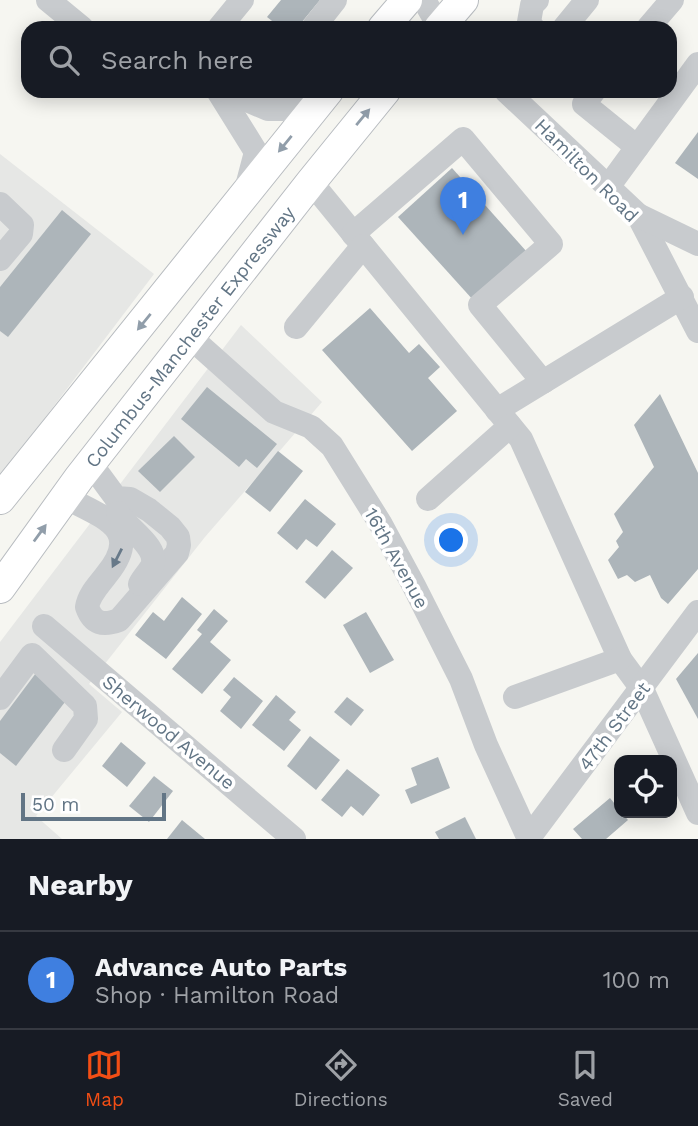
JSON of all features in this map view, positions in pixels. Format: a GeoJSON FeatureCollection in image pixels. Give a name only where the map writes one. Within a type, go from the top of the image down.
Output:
{"type":"FeatureCollection","features":[{"type":"Feature","properties":{"kind":"main road"},"geometry":{"type":"LineString","coordinates":[[387,21],[407,0]]}},
{"type":"Feature","properties":{"kind":"main road"},"geometry":{"type":"LineString","coordinates":[[445,21],[463,0]]}},
{"type":"Feature","properties":{"kind":"main road"},"geometry":{"type":"LineString","coordinates":[[0,499],[322,98]]}},
{"type":"Feature","properties":{"kind":"main road","name":"Columbus-Manchester Expressway"},"geometry":{"type":"LineString","coordinates":[[0,587],[65,497],[310,182],[379,98]]}},
{"type":"Feature","properties":{"kind":"street"},"geometry":{"type":"LineString","coordinates":[[48,0],[74,21]]}},
{"type":"Feature","properties":{"kind":"street"},"geometry":{"type":"LineString","coordinates":[[225,21],[242,0]]}},
{"type":"Feature","properties":{"kind":"street"},"geometry":{"type":"LineString","coordinates":[[318,21],[335,0]]}},
{"type":"Feature","properties":{"kind":"street"},"geometry":{"type":"LineString","coordinates":[[424,0],[435,21]]}},
{"type":"Feature","properties":{"kind":"street"},"geometry":{"type":"LineString","coordinates":[[529,21],[532,5],[537,0]]}},
{"type":"Feature","properties":{"kind":"street"},"geometry":{"type":"LineString","coordinates":[[570,21],[587,0]]}},
{"type":"Feature","properties":{"kind":"street"},"geometry":{"type":"LineString","coordinates":[[654,21],[672,0]]}},
{"type":"Feature","properties":{"kind":"street"},"geometry":{"type":"LineString","coordinates":[[677,93],[698,64]]}},
{"type":"Feature","properties":{"kind":"street"},"geometry":{"type":"LineString","coordinates":[[222,98],[256,152],[245,193]]}},
{"type":"Feature","properties":{"kind":"street"},"geometry":{"type":"LineString","coordinates":[[242,98],[268,109],[289,108],[298,98]]}},
{"type":"Feature","properties":{"kind":"street"},"geometry":{"type":"LineString","coordinates":[[589,98],[584,104],[637,147]]}},
{"type":"Feature","properties":{"kind":"street"},"geometry":{"type":"LineString","coordinates":[[608,187],[673,98]]}},
{"type":"Feature","properties":{"kind":"street","name":"Hamilton Road"},"geometry":{"type":"LineString","coordinates":[[532,100],[608,187],[638,215],[698,331]]}},
{"type":"Feature","properties":{"kind":"street"},"geometry":{"type":"LineString","coordinates":[[296,327],[358,240],[463,139],[551,244],[480,305],[543,382]]}},
{"type":"Feature","properties":{"kind":"street"},"geometry":{"type":"LineString","coordinates":[[310,182],[521,439],[620,659],[642,689],[698,813]]}},
{"type":"Feature","properties":{"kind":"street"},"geometry":{"type":"LineString","coordinates":[[0,204],[22,225],[20,234],[0,259]]}},
{"type":"Feature","properties":{"kind":"street"},"geometry":{"type":"LineString","coordinates":[[638,215],[698,243]]}},
{"type":"Feature","properties":{"kind":"street"},"geometry":{"type":"LineString","coordinates":[[428,499],[504,418],[543,382],[682,297]]}},
{"type":"Feature","properties":{"kind":"street","name":"16th Avenue"},"geometry":{"type":"LineString","coordinates":[[190,337],[274,412],[312,427],[332,446],[403,565],[455,667],[486,745],[529,839]]}},
{"type":"Feature","properties":{"kind":"street"},"geometry":{"type":"LineString","coordinates":[[65,497],[109,521],[123,538],[118,560],[89,598],[87,607],[94,620],[109,624],[119,620],[177,553],[178,537],[170,527],[139,503],[116,498],[91,464]]}},
{"type":"Feature","properties":{"kind":"street","name":"47th Street"},"geometry":{"type":"LineString","coordinates":[[529,839],[698,612]]}},
{"type":"Feature","properties":{"kind":"street","name":"Sherwood Avenue"},"geometry":{"type":"LineString","coordinates":[[44,626],[294,839]]}},
{"type":"Feature","properties":{"kind":"street"},"geometry":{"type":"LineString","coordinates":[[0,698],[32,655],[85,706],[86,719],[64,750]]}},
{"type":"Feature","properties":{"kind":"street"},"geometry":{"type":"LineString","coordinates":[[515,697],[620,659]]}},
{"type":"Feature","properties":{"kind":"shaded area"},"geometry":{"type":"Polygon","coordinates":[[[0,154],[154,274],[0,477],[0,154]]]}},
{"type":"Feature","properties":{"kind":"shaded area"},"geometry":{"type":"Polygon","coordinates":[[[241,325],[322,402],[205,537],[89,684],[122,712],[36,816],[62,839],[0,839],[0,642],[241,325]]]}},
{"type":"Feature","properties":{"kind":"building"},"geometry":{"type":"Polygon","coordinates":[[[281,0],[320,0],[303,21],[272,21],[267,17],[281,0]]]}},
{"type":"Feature","properties":{"kind":"building"},"geometry":{"type":"Polygon","coordinates":[[[698,132],[698,179],[675,163],[698,132]]]}},
{"type":"Feature","properties":{"kind":"building"},"geometry":{"type":"Polygon","coordinates":[[[452,168],[527,252],[474,301],[398,217],[452,168]]]}},
{"type":"Feature","properties":{"kind":"building"},"geometry":{"type":"Polygon","coordinates":[[[62,210],[91,234],[8,337],[0,331],[0,287],[62,210]]]}},
{"type":"Feature","properties":{"kind":"building"},"geometry":{"type":"Polygon","coordinates":[[[370,308],[409,353],[419,344],[440,367],[428,378],[457,411],[412,451],[322,350],[370,308]]]}},
{"type":"Feature","properties":{"kind":"building"},"geometry":{"type":"Polygon","coordinates":[[[207,387],[277,444],[257,468],[246,459],[239,467],[181,419],[207,387]]]}},
{"type":"Feature","properties":{"kind":"building"},"geometry":{"type":"Polygon","coordinates":[[[660,394],[698,473],[698,569],[668,604],[661,598],[650,575],[635,582],[627,575],[618,579],[608,560],[619,547],[616,541],[623,532],[614,514],[654,467],[634,425],[660,394]]]}},
{"type":"Feature","properties":{"kind":"building"},"geometry":{"type":"Polygon","coordinates":[[[174,436],[195,457],[160,492],[138,471],[174,436]]]}},
{"type":"Feature","properties":{"kind":"building"},"geometry":{"type":"Polygon","coordinates":[[[278,451],[303,471],[270,512],[245,492],[278,451]]]}},
{"type":"Feature","properties":{"kind":"building"},"geometry":{"type":"Polygon","coordinates":[[[305,499],[336,524],[317,547],[306,539],[297,550],[277,533],[305,499]]]}},
{"type":"Feature","properties":{"kind":"building"},"geometry":{"type":"Polygon","coordinates":[[[332,550],[353,568],[325,599],[305,582],[332,550]]]}},
{"type":"Feature","properties":{"kind":"building"},"geometry":{"type":"Polygon","coordinates":[[[182,597],[202,614],[166,659],[135,635],[153,612],[164,621],[182,597]]]}},
{"type":"Feature","properties":{"kind":"building"},"geometry":{"type":"Polygon","coordinates":[[[214,609],[228,621],[210,642],[231,660],[202,694],[172,669],[202,634],[197,630],[214,609]]]}},
{"type":"Feature","properties":{"kind":"building"},"geometry":{"type":"Polygon","coordinates":[[[366,612],[394,660],[370,673],[343,625],[366,612]]]}},
{"type":"Feature","properties":{"kind":"building"},"geometry":{"type":"Polygon","coordinates":[[[698,653],[698,719],[676,679],[698,653]]]}},
{"type":"Feature","properties":{"kind":"building"},"geometry":{"type":"Polygon","coordinates":[[[36,673],[68,698],[16,766],[0,753],[0,721],[36,673]]]}},
{"type":"Feature","properties":{"kind":"building"},"geometry":{"type":"Polygon","coordinates":[[[234,677],[263,701],[241,729],[220,711],[231,697],[223,690],[234,677]]]}},
{"type":"Feature","properties":{"kind":"building"},"geometry":{"type":"Polygon","coordinates":[[[276,695],[296,712],[289,720],[301,730],[284,751],[252,725],[276,695]]]}},
{"type":"Feature","properties":{"kind":"building"},"geometry":{"type":"Polygon","coordinates":[[[347,697],[364,710],[351,726],[334,712],[347,697]]]}},
{"type":"Feature","properties":{"kind":"building"},"geometry":{"type":"Polygon","coordinates":[[[310,736],[340,760],[316,790],[287,766],[310,736]]]}},
{"type":"Feature","properties":{"kind":"building"},"geometry":{"type":"Polygon","coordinates":[[[121,742],[146,763],[127,787],[102,766],[121,742]]]}},
{"type":"Feature","properties":{"kind":"building"},"geometry":{"type":"Polygon","coordinates":[[[438,757],[450,788],[411,804],[405,790],[417,785],[411,768],[438,757]]]}},
{"type":"Feature","properties":{"kind":"building"},"geometry":{"type":"Polygon","coordinates":[[[347,769],[380,795],[363,816],[351,806],[342,817],[321,800],[347,769]]]}},
{"type":"Feature","properties":{"kind":"building"},"geometry":{"type":"Polygon","coordinates":[[[154,776],[173,791],[149,822],[129,806],[154,776]]]}},
{"type":"Feature","properties":{"kind":"building"},"geometry":{"type":"Polygon","coordinates":[[[610,798],[614,803],[614,818],[628,820],[606,839],[582,839],[573,829],[610,798]]]}},
{"type":"Feature","properties":{"kind":"building"},"geometry":{"type":"Polygon","coordinates":[[[465,817],[476,839],[439,839],[435,832],[465,817]]]}},
{"type":"Feature","properties":{"kind":"building"},"geometry":{"type":"Polygon","coordinates":[[[182,820],[205,839],[167,839],[182,820]]]}},
{"type":"Feature","properties":{"kind":"place","name":"Advance Auto Parts"},"geometry":{"type":"Point","coordinates":[463,235]}}]}
